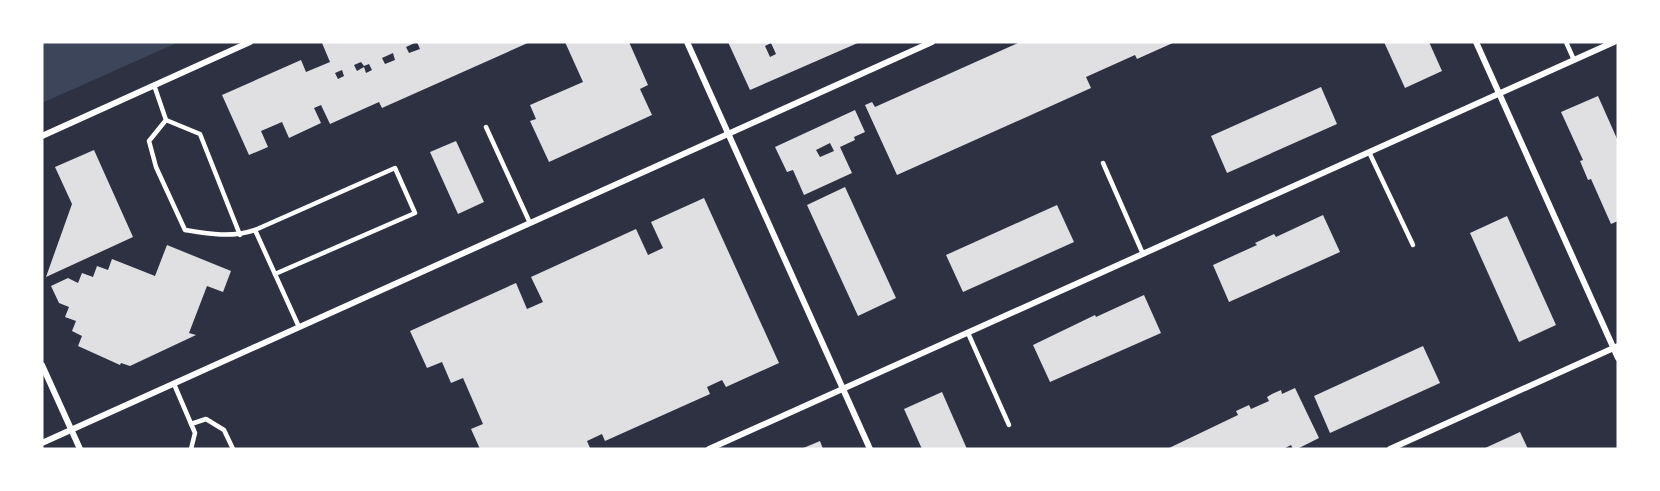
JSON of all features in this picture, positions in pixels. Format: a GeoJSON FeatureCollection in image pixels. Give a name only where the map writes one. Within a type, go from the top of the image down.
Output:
{"type":"FeatureCollection","features":[{"type":"Feature","properties":{"kind":"street"},"geometry":{"type":"LineString","coordinates":[[42,136],[250,42]]}},
{"type":"Feature","properties":{"kind":"street"},"geometry":{"type":"LineString","coordinates":[[687,42],[870,449]]}},
{"type":"Feature","properties":{"kind":"street"},"geometry":{"type":"LineString","coordinates":[[42,443],[932,42]]}},
{"type":"Feature","properties":{"kind":"street"},"geometry":{"type":"LineString","coordinates":[[1476,42],[1616,347],[1618,358]]}},
{"type":"Feature","properties":{"kind":"street"},"geometry":{"type":"LineString","coordinates":[[709,449],[1614,42]]}},
{"type":"Feature","properties":{"kind":"street"},"geometry":{"type":"LineString","coordinates":[[1390,449],[1616,347]]}},
{"type":"Feature","properties":{"kind":"street"},"geometry":{"type":"LineString","coordinates":[[42,365],[80,449]]}},
{"type":"Feature","properties":{"kind":"lane"},"geometry":{"type":"LineString","coordinates":[[1566,42],[1574,60]]}},
{"type":"Feature","properties":{"kind":"lane"},"geometry":{"type":"LineString","coordinates":[[153,85],[166,120],[200,134],[240,235]]}},
{"type":"Feature","properties":{"kind":"lane"},"geometry":{"type":"LineString","coordinates":[[166,120],[149,141],[156,166],[185,230],[214,235],[240,235],[395,168],[415,213],[275,274]]}},
{"type":"Feature","properties":{"kind":"lane"},"geometry":{"type":"LineString","coordinates":[[486,127],[530,223]]}},
{"type":"Feature","properties":{"kind":"lane"},"geometry":{"type":"LineString","coordinates":[[1369,152],[1413,245]]}},
{"type":"Feature","properties":{"kind":"lane"},"geometry":{"type":"LineString","coordinates":[[1103,163],[1143,254]]}},
{"type":"Feature","properties":{"kind":"lane"},"geometry":{"type":"LineString","coordinates":[[255,230],[299,327]]}},
{"type":"Feature","properties":{"kind":"lane"},"geometry":{"type":"LineString","coordinates":[[968,333],[1009,426]]}},
{"type":"Feature","properties":{"kind":"lane"},"geometry":{"type":"LineString","coordinates":[[174,384],[195,433],[191,449]]}},
{"type":"Feature","properties":{"kind":"lane"},"geometry":{"type":"LineString","coordinates":[[191,424],[206,419],[218,424],[233,449]]}},
{"type":"Feature","properties":{"kind":"shaded area"},"geometry":{"type":"Polygon","coordinates":[[[42,42],[179,42],[42,103],[42,42]]]}},
{"type":"Feature","properties":{"kind":"building"},"geometry":{"type":"Polygon","coordinates":[[[530,42],[382,108],[379,102],[330,124],[321,105],[314,108],[321,123],[289,138],[282,122],[261,131],[268,147],[249,155],[222,95],[301,60],[306,72],[330,62],[322,43],[415,43],[406,47],[409,53],[420,49],[417,43],[530,42]],[[393,53],[382,58],[385,64],[395,60],[393,53]],[[361,62],[354,65],[357,71],[364,67],[366,73],[372,70],[369,64],[364,66],[361,62]],[[342,70],[335,73],[338,79],[344,76],[342,70]]]}},
{"type":"Feature","properties":{"kind":"building"},"geometry":{"type":"Polygon","coordinates":[[[565,42],[629,42],[648,85],[640,89],[652,115],[549,162],[530,121],[536,119],[530,105],[583,82],[565,42]]]}},
{"type":"Feature","properties":{"kind":"building"},"geometry":{"type":"Polygon","coordinates":[[[728,42],[860,42],[750,90],[728,42]],[[771,43],[765,46],[770,57],[776,54],[771,43]]]}},
{"type":"Feature","properties":{"kind":"building"},"geometry":{"type":"Polygon","coordinates":[[[1020,42],[1175,42],[1137,59],[1135,55],[1086,77],[1091,88],[897,175],[865,105],[872,102],[875,107],[1020,42]]]}},
{"type":"Feature","properties":{"kind":"building"},"geometry":{"type":"Polygon","coordinates":[[[1384,42],[1429,42],[1442,71],[1405,88],[1384,42]]]}},
{"type":"Feature","properties":{"kind":"building"},"geometry":{"type":"Polygon","coordinates":[[[1321,87],[1337,124],[1227,173],[1211,136],[1321,87]]]}},
{"type":"Feature","properties":{"kind":"building"},"geometry":{"type":"Polygon","coordinates":[[[1598,96],[1618,141],[1618,221],[1611,224],[1591,179],[1588,180],[1580,161],[1583,160],[1561,112],[1598,96]]]}},
{"type":"Feature","properties":{"kind":"building"},"geometry":{"type":"Polygon","coordinates":[[[855,110],[865,132],[840,147],[852,173],[804,195],[793,170],[787,172],[775,147],[855,110]],[[830,143],[816,150],[820,157],[834,151],[830,143]]]}},
{"type":"Feature","properties":{"kind":"building"},"geometry":{"type":"Polygon","coordinates":[[[456,141],[484,202],[458,214],[430,152],[456,141]]]}},
{"type":"Feature","properties":{"kind":"building"},"geometry":{"type":"Polygon","coordinates":[[[94,150],[133,237],[46,277],[72,204],[55,167],[94,150]]]}},
{"type":"Feature","properties":{"kind":"building"},"geometry":{"type":"Polygon","coordinates":[[[845,187],[896,298],[858,316],[807,205],[845,187]]]}},
{"type":"Feature","properties":{"kind":"building"},"geometry":{"type":"Polygon","coordinates":[[[704,198],[779,363],[726,387],[722,380],[707,387],[710,394],[605,441],[602,434],[587,441],[590,448],[588,449],[480,449],[471,429],[483,424],[463,378],[451,383],[442,362],[427,368],[410,331],[516,283],[527,309],[543,302],[531,277],[636,229],[648,255],[663,248],[651,222],[704,198]]]}},
{"type":"Feature","properties":{"kind":"building"},"geometry":{"type":"Polygon","coordinates":[[[1057,205],[1074,242],[963,292],[946,255],[1057,205]]]}},
{"type":"Feature","properties":{"kind":"building"},"geometry":{"type":"Polygon","coordinates":[[[1323,215],[1340,252],[1229,302],[1213,265],[1257,245],[1255,243],[1274,234],[1276,237],[1323,215]]]}},
{"type":"Feature","properties":{"kind":"building"},"geometry":{"type":"Polygon","coordinates":[[[1507,216],[1556,325],[1519,342],[1470,233],[1507,216]]]}},
{"type":"Feature","properties":{"kind":"building"},"geometry":{"type":"Polygon","coordinates":[[[167,245],[231,271],[223,292],[207,286],[189,333],[196,335],[130,366],[121,363],[120,365],[78,346],[82,336],[72,331],[76,321],[65,317],[69,307],[59,303],[51,286],[68,278],[78,283],[82,273],[93,277],[97,266],[108,270],[112,259],[155,276],[167,245]]]}},
{"type":"Feature","properties":{"kind":"building"},"geometry":{"type":"Polygon","coordinates":[[[1144,295],[1161,333],[1050,382],[1033,345],[1095,315],[1096,317],[1144,295]]]}},
{"type":"Feature","properties":{"kind":"building"},"geometry":{"type":"Polygon","coordinates":[[[1423,346],[1440,383],[1330,433],[1314,396],[1423,346]]]}},
{"type":"Feature","properties":{"kind":"building"},"geometry":{"type":"Polygon","coordinates":[[[1295,388],[1319,438],[1297,449],[1293,449],[1291,445],[1283,449],[1167,449],[1238,415],[1236,411],[1249,405],[1251,409],[1269,401],[1267,397],[1272,394],[1281,390],[1282,394],[1295,388]]]}},
{"type":"Feature","properties":{"kind":"building"},"geometry":{"type":"Polygon","coordinates":[[[942,392],[967,449],[922,449],[904,409],[942,392]]]}},
{"type":"Feature","properties":{"kind":"building"},"geometry":{"type":"Polygon","coordinates":[[[1520,432],[1528,449],[1483,449],[1520,432]]]}},
{"type":"Feature","properties":{"kind":"building"},"geometry":{"type":"Polygon","coordinates":[[[820,441],[823,449],[801,449],[820,441]]]}}]}
